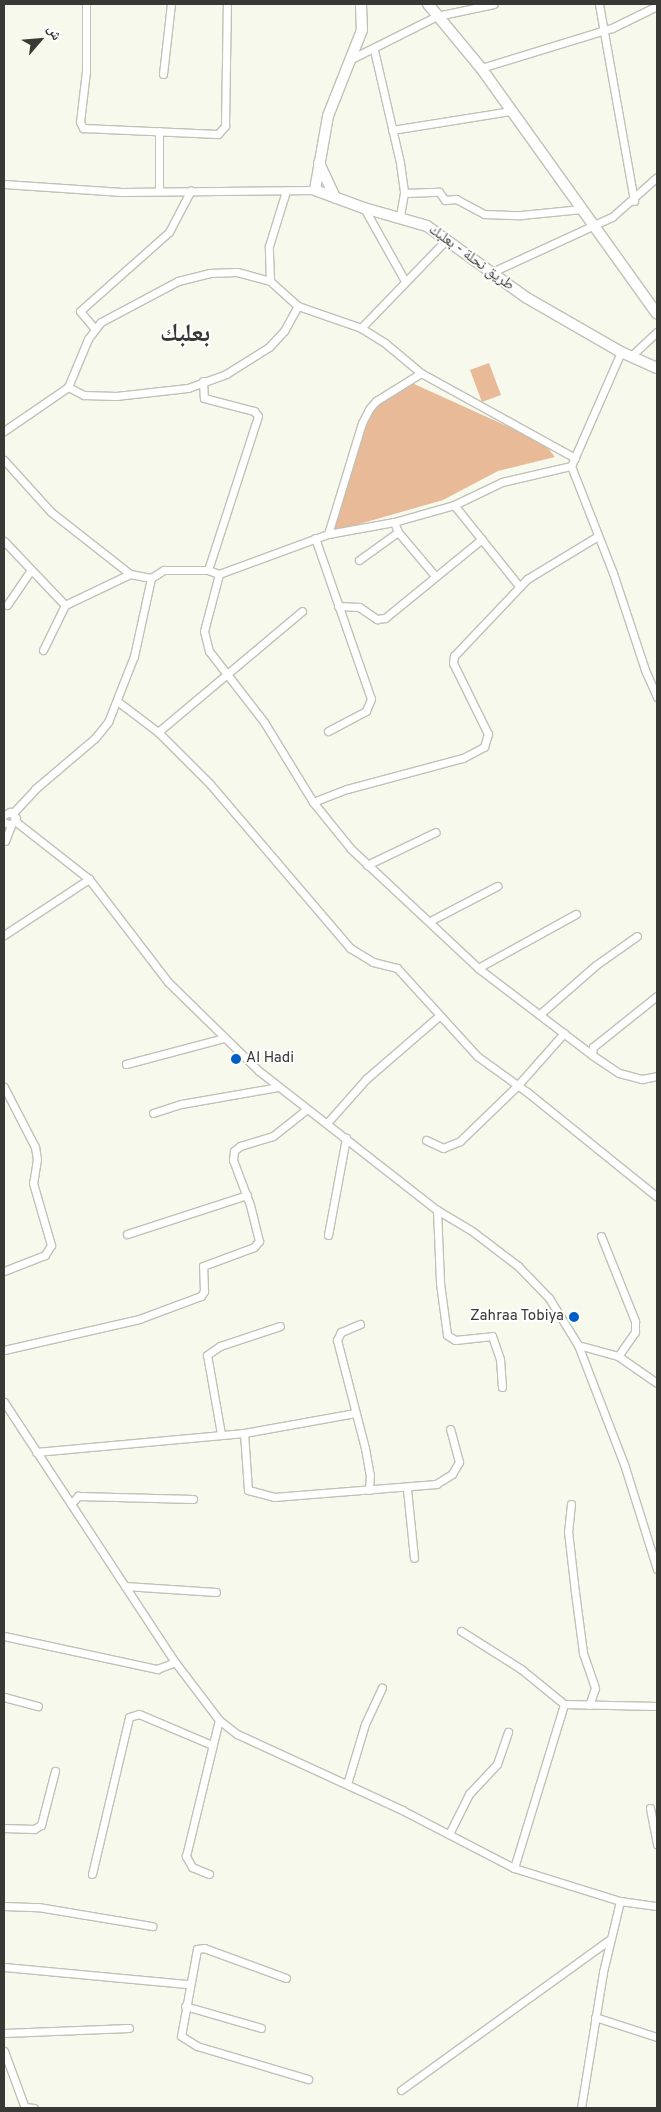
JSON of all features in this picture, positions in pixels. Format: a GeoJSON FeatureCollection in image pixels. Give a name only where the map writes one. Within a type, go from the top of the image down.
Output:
{"type":"FeatureCollection","features":[{"type":"Feature","properties":{"kind":"street"},"geometry":{"type":"LineString","coordinates":[[86,4],[86,70],[82,127],[103,131],[218,134],[225,130],[227,4]]}},
{"type":"Feature","properties":{"kind":"street"},"geometry":{"type":"LineString","coordinates":[[163,74],[170,4]]}},
{"type":"Feature","properties":{"kind":"street"},"geometry":{"type":"LineString","coordinates":[[4,184],[53,189],[159,191],[315,190],[328,116],[362,30],[362,4]]}},
{"type":"Feature","properties":{"kind":"street"},"geometry":{"type":"LineString","coordinates":[[428,4],[481,68],[657,314]]}},
{"type":"Feature","properties":{"kind":"street"},"geometry":{"type":"LineString","coordinates":[[349,60],[374,50],[437,16],[494,4]]}},
{"type":"Feature","properties":{"kind":"street"},"geometry":{"type":"LineString","coordinates":[[599,4],[634,201]]}},
{"type":"Feature","properties":{"kind":"street"},"geometry":{"type":"LineString","coordinates":[[481,68],[604,31],[657,6]]}},
{"type":"Feature","properties":{"kind":"street"},"geometry":{"type":"LineString","coordinates":[[374,50],[404,193],[400,216]]}},
{"type":"Feature","properties":{"kind":"street"},"geometry":{"type":"LineString","coordinates":[[392,130],[511,111]]}},
{"type":"Feature","properties":{"kind":"street"},"geometry":{"type":"LineString","coordinates":[[159,131],[159,191]]}},
{"type":"Feature","properties":{"kind":"street"},"geometry":{"type":"LineString","coordinates":[[319,163],[335,197]]}},
{"type":"Feature","properties":{"kind":"street"},"geometry":{"type":"LineString","coordinates":[[490,273],[594,227],[634,201],[657,177]]}},
{"type":"Feature","properties":{"kind":"street"},"geometry":{"type":"LineString","coordinates":[[95,329],[81,316],[81,310],[169,232],[191,190]]}},
{"type":"Feature","properties":{"kind":"street","name":"طريق نحلة - بعلبك"},"geometry":{"type":"LineString","coordinates":[[315,190],[364,208],[400,216],[428,226],[445,241],[490,273],[626,354],[657,368]]}},
{"type":"Feature","properties":{"kind":"street"},"geometry":{"type":"LineString","coordinates":[[270,282],[269,246],[286,191]]}},
{"type":"Feature","properties":{"kind":"street"},"geometry":{"type":"LineString","coordinates":[[404,193],[439,192],[445,200],[456,199],[484,214],[521,215],[582,209]]}},
{"type":"Feature","properties":{"kind":"street"},"geometry":{"type":"LineString","coordinates":[[364,208],[404,281]]}},
{"type":"Feature","properties":{"kind":"street"},"geometry":{"type":"LineString","coordinates":[[361,328],[404,281],[445,241]]}},
{"type":"Feature","properties":{"kind":"street"},"geometry":{"type":"LineString","coordinates":[[4,430],[68,387],[81,351],[95,329],[113,314],[154,292],[195,276],[237,272],[270,282],[298,306],[361,328],[385,343],[421,373],[575,458]]}},
{"type":"Feature","properties":{"kind":"street"},"geometry":{"type":"LineString","coordinates":[[68,387],[84,395],[116,396],[188,388],[226,374],[258,356],[284,331],[298,306]]}},
{"type":"Feature","properties":{"kind":"street"},"geometry":{"type":"LineString","coordinates":[[657,332],[626,354],[571,466],[598,536],[645,670],[657,697]]}},
{"type":"Feature","properties":{"kind":"street"},"geometry":{"type":"LineString","coordinates":[[328,534],[362,423],[369,409],[376,401],[421,373]]}},
{"type":"Feature","properties":{"kind":"street"},"geometry":{"type":"LineString","coordinates":[[203,381],[204,398],[254,411],[258,416],[208,570]]}},
{"type":"Feature","properties":{"kind":"street"},"geometry":{"type":"LineString","coordinates":[[4,460],[51,512],[130,574],[151,578],[164,570],[208,570],[219,574],[328,534],[394,522],[454,504],[502,482],[571,466]]}},
{"type":"Feature","properties":{"kind":"street"},"geometry":{"type":"LineString","coordinates":[[454,504],[520,587]]}},
{"type":"Feature","properties":{"kind":"street"},"geometry":{"type":"LineString","coordinates":[[394,522],[398,532],[435,576]]}},
{"type":"Feature","properties":{"kind":"street"},"geometry":{"type":"LineString","coordinates":[[359,560],[398,532]]}},
{"type":"Feature","properties":{"kind":"street"},"geometry":{"type":"LineString","coordinates":[[313,802],[347,789],[463,758],[484,747],[488,734],[452,660],[526,579],[598,536]]}},
{"type":"Feature","properties":{"kind":"street"},"geometry":{"type":"LineString","coordinates":[[315,538],[371,703],[363,714],[328,731]]}},
{"type":"Feature","properties":{"kind":"street"},"geometry":{"type":"LineString","coordinates":[[338,606],[359,607],[383,619],[482,539]]}},
{"type":"Feature","properties":{"kind":"street"},"geometry":{"type":"LineString","coordinates":[[4,541],[65,605]]}},
{"type":"Feature","properties":{"kind":"street"},"geometry":{"type":"LineString","coordinates":[[6,604],[31,570]]}},
{"type":"Feature","properties":{"kind":"street"},"geometry":{"type":"LineString","coordinates":[[43,650],[65,605],[130,574]]}},
{"type":"Feature","properties":{"kind":"street"},"geometry":{"type":"LineString","coordinates":[[219,574],[204,638],[209,651],[279,744],[313,802],[367,865],[430,921],[478,968],[592,1054],[619,1073],[642,1079],[657,1076]]}},
{"type":"Feature","properties":{"kind":"street"},"geometry":{"type":"LineString","coordinates":[[4,849],[4,839],[8,824],[7,813],[95,738],[108,722],[134,656],[151,578]]}},
{"type":"Feature","properties":{"kind":"street"},"geometry":{"type":"LineString","coordinates":[[158,732],[302,611]]}},
{"type":"Feature","properties":{"kind":"street"},"geometry":{"type":"LineString","coordinates":[[117,702],[158,732],[210,784],[350,948],[373,962],[397,968],[477,1056],[657,1197]]}},
{"type":"Feature","properties":{"kind":"street"},"geometry":{"type":"LineString","coordinates":[[8,824],[89,879],[168,982],[224,1038],[278,1087],[327,1123],[437,1210],[472,1230],[518,1266],[549,1298],[578,1345],[624,1464],[657,1569]]}},
{"type":"Feature","properties":{"kind":"street"},"geometry":{"type":"LineString","coordinates":[[367,865],[436,832]]}},
{"type":"Feature","properties":{"kind":"street"},"geometry":{"type":"LineString","coordinates":[[4,935],[89,879]]}},
{"type":"Feature","properties":{"kind":"street"},"geometry":{"type":"LineString","coordinates":[[430,921],[496,886]]}},
{"type":"Feature","properties":{"kind":"street"},"geometry":{"type":"LineString","coordinates":[[478,968],[576,914]]}},
{"type":"Feature","properties":{"kind":"street"},"geometry":{"type":"LineString","coordinates":[[540,1014],[596,965],[637,936]]}},
{"type":"Feature","properties":{"kind":"street"},"geometry":{"type":"LineString","coordinates":[[592,1054],[593,1047],[657,996]]}},
{"type":"Feature","properties":{"kind":"street"},"geometry":{"type":"LineString","coordinates":[[327,1123],[366,1079],[439,1016]]}},
{"type":"Feature","properties":{"kind":"street"},"geometry":{"type":"LineString","coordinates":[[426,1140],[443,1148],[455,1145],[517,1086],[564,1033]]}},
{"type":"Feature","properties":{"kind":"street"},"geometry":{"type":"LineString","coordinates":[[126,1064],[224,1038]]}},
{"type":"Feature","properties":{"kind":"street"},"geometry":{"type":"LineString","coordinates":[[4,1087],[35,1147],[37,1159],[33,1183],[51,1245],[45,1255],[4,1271]]}},
{"type":"Feature","properties":{"kind":"street"},"geometry":{"type":"LineString","coordinates":[[153,1113],[181,1104],[278,1087]]}},
{"type":"Feature","properties":{"kind":"street"},"geometry":{"type":"LineString","coordinates":[[4,1350],[139,1319],[197,1298],[204,1291],[203,1266],[258,1243],[258,1228],[233,1160],[234,1151],[240,1146],[273,1136],[307,1110]]}},
{"type":"Feature","properties":{"kind":"street"},"geometry":{"type":"LineString","coordinates":[[328,1236],[346,1138]]}},
{"type":"Feature","properties":{"kind":"street"},"geometry":{"type":"LineString","coordinates":[[127,1234],[247,1195]]}},
{"type":"Feature","properties":{"kind":"street"},"geometry":{"type":"LineString","coordinates":[[437,1210],[440,1283],[447,1335],[455,1340],[492,1336],[500,1359],[502,1387]]}},
{"type":"Feature","properties":{"kind":"street"},"geometry":{"type":"LineString","coordinates":[[601,1236],[635,1321],[635,1332],[618,1356]]}},
{"type":"Feature","properties":{"kind":"street"},"geometry":{"type":"LineString","coordinates":[[360,1324],[341,1332],[337,1340],[370,1475],[369,1490]]}},
{"type":"Feature","properties":{"kind":"street"},"geometry":{"type":"LineString","coordinates":[[221,1434],[207,1355],[220,1346],[280,1326]]}},
{"type":"Feature","properties":{"kind":"street"},"geometry":{"type":"LineString","coordinates":[[578,1345],[618,1356],[657,1382]]}},
{"type":"Feature","properties":{"kind":"street"},"geometry":{"type":"LineString","coordinates":[[4,1402],[175,1662],[219,1720],[237,1734],[347,1784],[514,1868],[620,1901],[657,1906]]}},
{"type":"Feature","properties":{"kind":"street"},"geometry":{"type":"LineString","coordinates":[[36,1452],[244,1433],[355,1413]]}},
{"type":"Feature","properties":{"kind":"street"},"geometry":{"type":"LineString","coordinates":[[244,1433],[248,1487],[253,1494],[274,1497],[407,1489],[436,1484],[455,1470],[459,1462],[450,1430]]}},
{"type":"Feature","properties":{"kind":"street"},"geometry":{"type":"LineString","coordinates":[[407,1489],[414,1558]]}},
{"type":"Feature","properties":{"kind":"street"},"geometry":{"type":"LineString","coordinates":[[71,1504],[78,1496],[193,1499]]}},
{"type":"Feature","properties":{"kind":"street"},"geometry":{"type":"LineString","coordinates":[[571,1504],[568,1530],[575,1592],[583,1653],[595,1688],[589,1705]]}},
{"type":"Feature","properties":{"kind":"street"},"geometry":{"type":"LineString","coordinates":[[125,1586],[216,1592]]}},
{"type":"Feature","properties":{"kind":"street"},"geometry":{"type":"LineString","coordinates":[[461,1630],[521,1669],[564,1704],[657,1706]]}},
{"type":"Feature","properties":{"kind":"street"},"geometry":{"type":"LineString","coordinates":[[4,1636],[157,1669],[175,1662]]}},
{"type":"Feature","properties":{"kind":"street"},"geometry":{"type":"LineString","coordinates":[[347,1784],[365,1724],[382,1688]]}},
{"type":"Feature","properties":{"kind":"street"},"geometry":{"type":"LineString","coordinates":[[4,1697],[38,1706]]}},
{"type":"Feature","properties":{"kind":"street"},"geometry":{"type":"LineString","coordinates":[[514,1868],[564,1704]]}},
{"type":"Feature","properties":{"kind":"street"},"geometry":{"type":"LineString","coordinates":[[92,1874],[129,1717],[139,1714],[212,1745]]}},
{"type":"Feature","properties":{"kind":"street"},"geometry":{"type":"LineString","coordinates":[[209,1874],[192,1867],[186,1856],[219,1720]]}},
{"type":"Feature","properties":{"kind":"street"},"geometry":{"type":"LineString","coordinates":[[449,1834],[468,1794],[497,1764],[508,1732]]}},
{"type":"Feature","properties":{"kind":"street"},"geometry":{"type":"LineString","coordinates":[[4,1828],[34,1829],[41,1825],[55,1771]]}},
{"type":"Feature","properties":{"kind":"street"},"geometry":{"type":"LineString","coordinates":[[650,1808],[657,1844]]}},
{"type":"Feature","properties":{"kind":"street"},"geometry":{"type":"LineString","coordinates":[[581,2108],[595,2017],[610,1939],[620,1901]]}},
{"type":"Feature","properties":{"kind":"street"},"geometry":{"type":"LineString","coordinates":[[4,1906],[38,1907],[152,1926]]}},
{"type":"Feature","properties":{"kind":"street"},"geometry":{"type":"LineString","coordinates":[[402,2090],[610,1939]]}},
{"type":"Feature","properties":{"kind":"street"},"geometry":{"type":"LineString","coordinates":[[286,1978],[200,1948],[194,1951],[180,2036],[187,2042],[308,2079]]}},
{"type":"Feature","properties":{"kind":"street"},"geometry":{"type":"LineString","coordinates":[[4,1967],[189,1984]]}},
{"type":"Feature","properties":{"kind":"street"},"geometry":{"type":"LineString","coordinates":[[185,2006],[261,2028]]}},
{"type":"Feature","properties":{"kind":"street"},"geometry":{"type":"LineString","coordinates":[[595,2017],[657,2037]]}},
{"type":"Feature","properties":{"kind":"street"},"geometry":{"type":"LineString","coordinates":[[4,2033],[129,2028]]}},
{"type":"Feature","properties":{"kind":"street"},"geometry":{"type":"LineString","coordinates":[[4,2051],[24,2108],[34,2108]]}},
{"type":"Feature","properties":{"kind":"shaded area"},"geometry":{"type":"Polygon","coordinates":[[[489,363],[501,395],[482,402],[470,370],[489,363]]]}},
{"type":"Feature","properties":{"kind":"shaded area"},"geometry":{"type":"Polygon","coordinates":[[[412,383],[544,443],[555,457],[498,471],[443,500],[335,531],[332,519],[367,413],[412,383]]]}},
{"type":"Feature","properties":{"kind":"place","name":"Al Hadi"},"geometry":{"type":"Point","coordinates":[236,1059]}},
{"type":"Feature","properties":{"kind":"place","name":"Zahraa Tobiya"},"geometry":{"type":"Point","coordinates":[574,1317]}},
{"type":"Feature","properties":{"kind":"district","name":"بعلبك"},"geometry":{"type":"Point","coordinates":[185,335]}}]}
